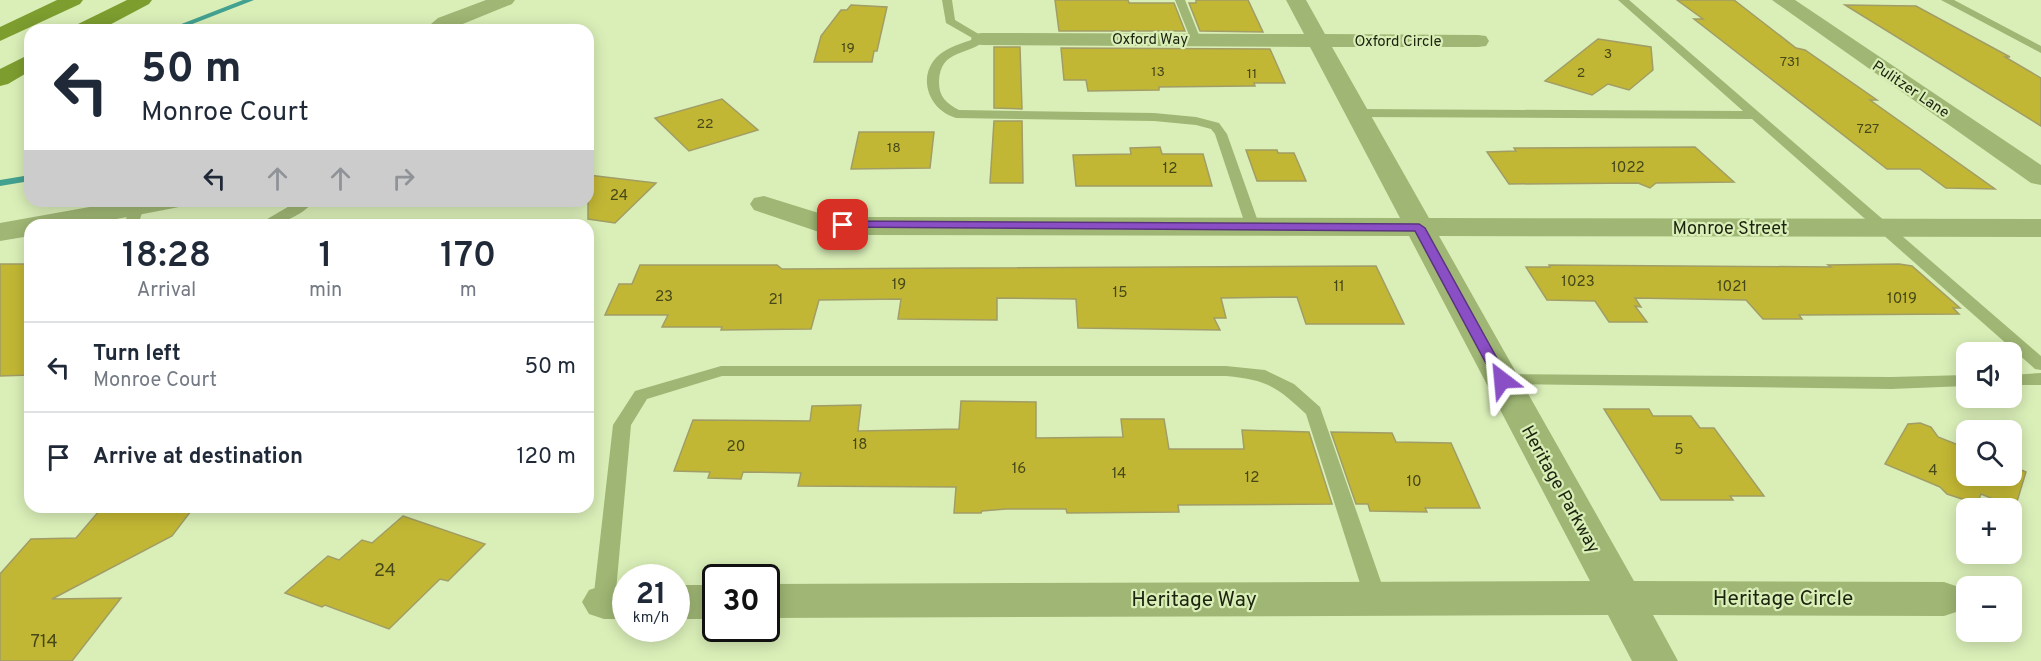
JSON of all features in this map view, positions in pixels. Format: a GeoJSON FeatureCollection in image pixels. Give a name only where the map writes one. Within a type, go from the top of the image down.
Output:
{"type":"FeatureCollection","features":[{"type":"Feature","properties":{"kind":"main road"},"geometry":{"type":"LineString","coordinates":[[0,35],[73,0]]}},
{"type":"Feature","properties":{"kind":"main road"},"geometry":{"type":"LineString","coordinates":[[96,24],[142,0]]}},
{"type":"Feature","properties":{"kind":"main road"},"geometry":{"type":"LineString","coordinates":[[0,79],[24,65]]}},
{"type":"Feature","properties":{"kind":"street"},"geometry":{"type":"LineString","coordinates":[[442,24],[505,0]]}},
{"type":"Feature","properties":{"kind":"street","name":"Heritage Parkway"},"geometry":{"type":"LineString","coordinates":[[1296,0],[1655,661]]}},
{"type":"Feature","properties":{"kind":"street","name":"Pulitzer Lane"},"geometry":{"type":"LineString","coordinates":[[1782,0],[2041,177]]}},
{"type":"Feature","properties":{"kind":"street","name":"Oxford Way"},"geometry":{"type":"LineString","coordinates":[[982,39],[1318,42]]}},
{"type":"Feature","properties":{"kind":"street","name":"Oxford Circle"},"geometry":{"type":"LineString","coordinates":[[1318,42],[1478,41]]}},
{"type":"Feature","properties":{"kind":"street","name":"Monroe Street"},"geometry":{"type":"LineString","coordinates":[[764,204],[822,224],[865,226],[2041,228]]}},
{"type":"Feature","properties":{"kind":"street"},"geometry":{"type":"LineString","coordinates":[[102,219],[134,216],[155,207]]}},
{"type":"Feature","properties":{"kind":"street"},"geometry":{"type":"LineString","coordinates":[[0,232],[24,228]]}},
{"type":"Feature","properties":{"kind":"street","name":"Heritage Way"},"geometry":{"type":"LineString","coordinates":[[780,601],[1621,598]]}},
{"type":"Feature","properties":{"kind":"street","name":"Heritage Circle"},"geometry":{"type":"LineString","coordinates":[[1621,598],[1944,599]]}},
{"type":"Feature","properties":{"kind":"lane"},"geometry":{"type":"LineString","coordinates":[[948,0],[950,21],[982,39]]}},
{"type":"Feature","properties":{"kind":"lane"},"geometry":{"type":"LineString","coordinates":[[1180,0],[1196,40]]}},
{"type":"Feature","properties":{"kind":"lane"},"geometry":{"type":"LineString","coordinates":[[1623,0],[2041,365]]}},
{"type":"Feature","properties":{"kind":"lane"},"geometry":{"type":"LineString","coordinates":[[1946,0],[2041,50]]}},
{"type":"Feature","properties":{"kind":"lane"},"geometry":{"type":"LineString","coordinates":[[982,39],[944,56],[934,68],[933,92],[942,106],[956,114],[1154,117],[1196,121],[1215,126],[1221,134],[1253,227]]}},
{"type":"Feature","properties":{"kind":"lane"},"geometry":{"type":"LineString","coordinates":[[1357,113],[1753,115]]}},
{"type":"Feature","properties":{"kind":"lane"},"geometry":{"type":"LineString","coordinates":[[277,219],[298,207]]}},
{"type":"Feature","properties":{"kind":"lane"},"geometry":{"type":"LineString","coordinates":[[617,564],[622,425],[640,395],[721,371],[1226,371],[1259,374],[1288,388],[1314,411],[1376,599]]}},
{"type":"Feature","properties":{"kind":"lane"},"geometry":{"type":"LineString","coordinates":[[2022,380],[2041,379]]}},
{"type":"Feature","properties":{"kind":"lane"},"geometry":{"type":"LineString","coordinates":[[1502,380],[1880,383],[1956,381]]}},
{"type":"Feature","properties":{"kind":"building"},"geometry":{"type":"Polygon","coordinates":[[[1055,0],[1128,0],[1129,3],[1174,3],[1185,31],[1059,31],[1055,0]]]}},
{"type":"Feature","properties":{"kind":"building"},"geometry":{"type":"Polygon","coordinates":[[[1196,0],[1248,0],[1263,32],[1200,31],[1189,3],[1196,3],[1196,0]]]}},
{"type":"Feature","properties":{"kind":"building"},"geometry":{"type":"Polygon","coordinates":[[[1677,0],[1734,0],[1796,48],[1805,50],[1877,100],[1870,100],[1995,189],[1946,188],[1920,169],[1887,169],[1694,19],[1703,19],[1677,0]]]}},
{"type":"Feature","properties":{"kind":"building"},"geometry":{"type":"Polygon","coordinates":[[[851,5],[887,7],[877,51],[874,51],[872,62],[814,62],[821,36],[841,10],[847,10],[851,5]]]}},
{"type":"Feature","properties":{"kind":"building"},"geometry":{"type":"Polygon","coordinates":[[[1845,5],[1916,6],[2010,57],[2005,57],[2041,78],[2041,126],[1845,5]]]}},
{"type":"Feature","properties":{"kind":"building"},"geometry":{"type":"Polygon","coordinates":[[[1598,39],[1651,47],[1653,70],[1629,90],[1608,84],[1592,95],[1545,81],[1598,39]]]}},
{"type":"Feature","properties":{"kind":"building"},"geometry":{"type":"Polygon","coordinates":[[[994,47],[1020,47],[1022,109],[994,108],[994,47]]]}},
{"type":"Feature","properties":{"kind":"building"},"geometry":{"type":"Polygon","coordinates":[[[1061,48],[1270,49],[1285,83],[1254,83],[1255,86],[1159,87],[1159,90],[1088,91],[1086,80],[1064,80],[1061,48]]]}},
{"type":"Feature","properties":{"kind":"building"},"geometry":{"type":"Polygon","coordinates":[[[722,99],[758,130],[689,151],[655,118],[722,99]]]}},
{"type":"Feature","properties":{"kind":"building"},"geometry":{"type":"Polygon","coordinates":[[[994,121],[1022,121],[1023,183],[990,183],[994,121]]]}},
{"type":"Feature","properties":{"kind":"building"},"geometry":{"type":"Polygon","coordinates":[[[859,132],[934,132],[930,168],[851,169],[859,132]]]}},
{"type":"Feature","properties":{"kind":"building"},"geometry":{"type":"Polygon","coordinates":[[[1160,147],[1162,154],[1203,154],[1212,186],[1076,186],[1073,155],[1131,154],[1130,148],[1160,147]]]}},
{"type":"Feature","properties":{"kind":"building"},"geometry":{"type":"Polygon","coordinates":[[[1695,147],[1734,182],[1656,183],[1650,188],[1638,183],[1509,184],[1487,152],[1516,151],[1514,148],[1695,147]]]}},
{"type":"Feature","properties":{"kind":"building"},"geometry":{"type":"Polygon","coordinates":[[[1246,150],[1277,150],[1278,153],[1294,153],[1306,181],[1257,181],[1246,150]]]}},
{"type":"Feature","properties":{"kind":"building"},"geometry":{"type":"Polygon","coordinates":[[[594,176],[656,183],[615,223],[588,219],[588,207],[594,207],[594,176]]]}},
{"type":"Feature","properties":{"kind":"building"},"geometry":{"type":"Polygon","coordinates":[[[0,264],[24,264],[24,375],[0,376],[0,264]]]}},
{"type":"Feature","properties":{"kind":"building"},"geometry":{"type":"Polygon","coordinates":[[[1899,264],[1912,266],[1960,308],[1953,308],[1959,314],[1799,315],[1802,319],[1763,319],[1746,300],[1635,298],[1641,307],[1635,306],[1647,322],[1609,322],[1595,301],[1547,300],[1526,267],[1550,267],[1549,265],[1831,267],[1828,265],[1899,264]]]}},
{"type":"Feature","properties":{"kind":"building"},"geometry":{"type":"Polygon","coordinates":[[[640,265],[777,265],[782,269],[1376,266],[1404,324],[1306,324],[1297,297],[1221,298],[1226,318],[1214,318],[1220,330],[1078,328],[1076,299],[997,298],[997,320],[898,319],[901,299],[819,300],[811,329],[721,330],[722,327],[662,327],[668,315],[605,315],[619,284],[632,284],[640,265]]]}},
{"type":"Feature","properties":{"kind":"building"},"geometry":{"type":"Polygon","coordinates":[[[961,401],[1036,402],[1036,438],[1123,437],[1121,419],[1164,419],[1169,449],[1244,449],[1242,430],[1309,432],[1332,504],[1178,505],[1179,512],[1067,513],[1066,509],[1006,509],[982,511],[981,513],[954,513],[956,487],[798,486],[801,473],[743,472],[741,479],[708,478],[710,472],[674,471],[693,420],[810,421],[812,406],[861,405],[858,431],[959,429],[961,401]]]}},
{"type":"Feature","properties":{"kind":"building"},"geometry":{"type":"Polygon","coordinates":[[[1604,409],[1649,409],[1653,416],[1691,416],[1700,428],[1714,428],[1764,496],[1730,496],[1733,500],[1661,500],[1604,409]]]}},
{"type":"Feature","properties":{"kind":"building"},"geometry":{"type":"Polygon","coordinates":[[[1920,423],[1931,427],[1938,437],[1956,444],[1956,486],[2022,486],[2018,498],[1991,498],[1981,494],[1979,498],[1959,498],[1947,494],[1940,487],[1885,464],[1908,424],[1920,423]]]}},
{"type":"Feature","properties":{"kind":"building"},"geometry":{"type":"Polygon","coordinates":[[[1331,432],[1392,433],[1396,442],[1451,443],[1480,508],[1425,508],[1427,512],[1370,511],[1368,504],[1356,504],[1331,432]]]}},
{"type":"Feature","properties":{"kind":"building"},"geometry":{"type":"Polygon","coordinates":[[[2022,470],[2026,472],[2022,485],[2022,470]]]}},
{"type":"Feature","properties":{"kind":"building"},"geometry":{"type":"Polygon","coordinates":[[[97,513],[189,513],[172,536],[52,599],[121,598],[72,661],[0,661],[0,574],[31,539],[76,538],[97,513]]]}},
{"type":"Feature","properties":{"kind":"building"},"geometry":{"type":"Polygon","coordinates":[[[403,516],[485,544],[448,581],[440,579],[389,629],[285,593],[328,556],[339,560],[362,540],[372,543],[403,516]]]}},
{"type":"Feature","properties":{"kind":"waterway"},"geometry":{"type":"LineString","coordinates":[[186,24],[250,0]]}},
{"type":"Feature","properties":{"kind":"waterway"},"geometry":{"type":"LineString","coordinates":[[0,183],[24,179]]}},
{"type":"Feature","properties":{"kind":"route"},"geometry":{"type":"LineString","coordinates":[[843,225],[1419,228],[1502,380]]}}]}
